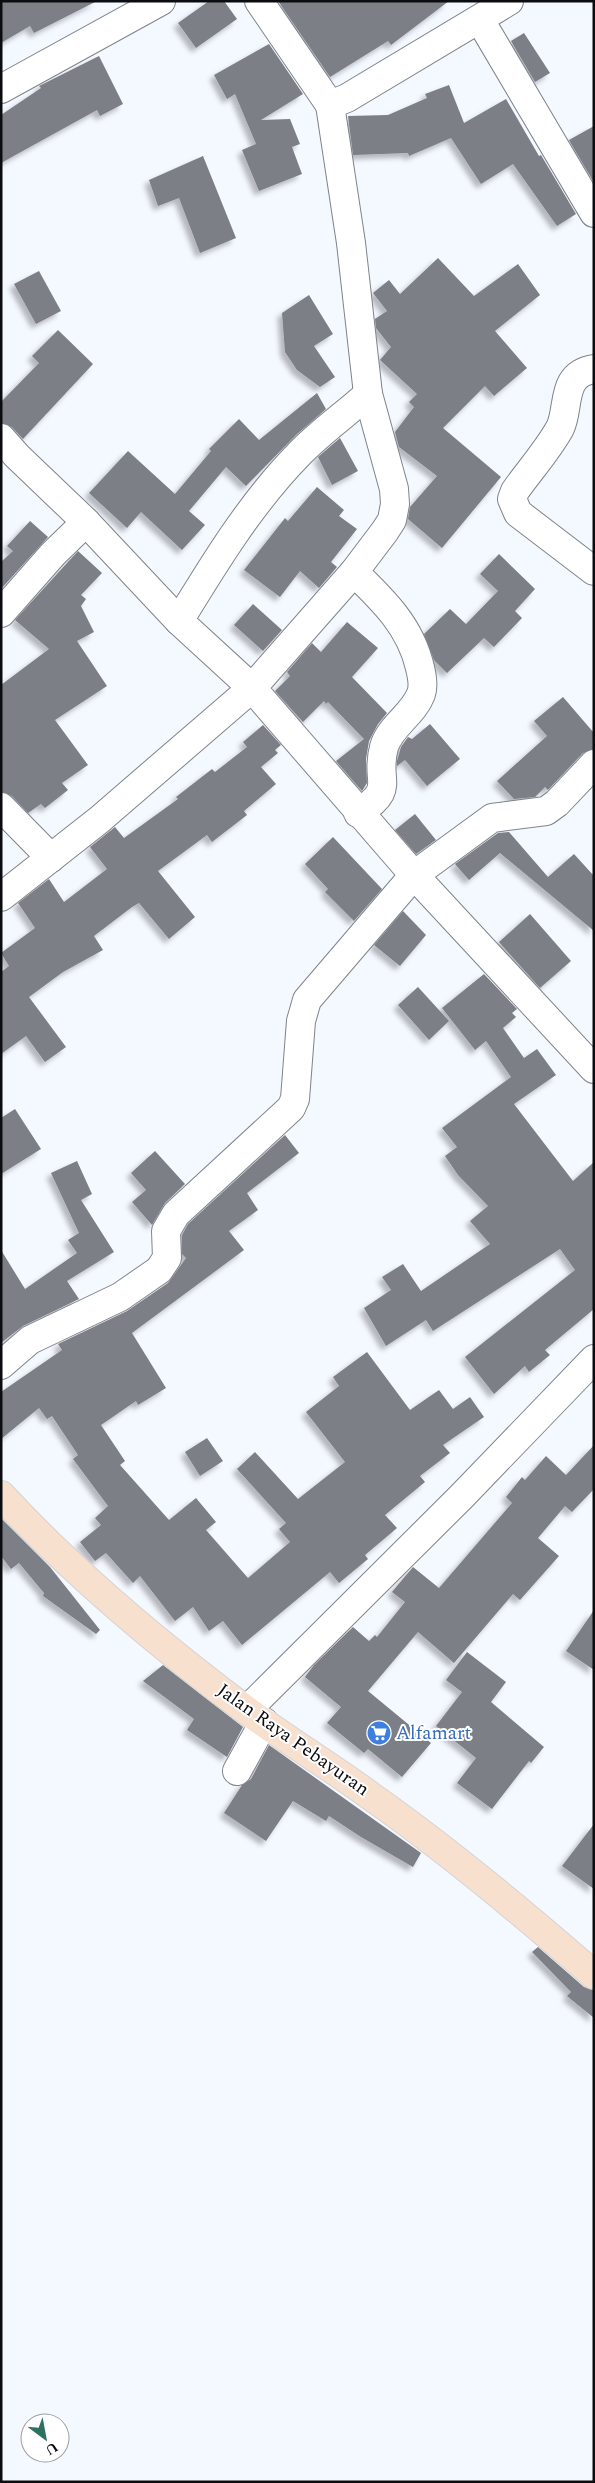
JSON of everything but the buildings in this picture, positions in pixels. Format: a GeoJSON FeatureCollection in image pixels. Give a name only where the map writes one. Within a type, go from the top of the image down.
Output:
{"type":"FeatureCollection","features":[{"type":"Feature","properties":{"kind":"main road","name":"Jalan Raya Pebayuran"},"geometry":{"type":"LineString","coordinates":[[1,1495],[65,1560],[123,1613],[256,1716],[373,1798],[502,1895],[594,1975]]}},
{"type":"Feature","properties":{"kind":"street"},"geometry":{"type":"LineString","coordinates":[[1,89],[161,1]]}},
{"type":"Feature","properties":{"kind":"street"},"geometry":{"type":"LineString","coordinates":[[1,897],[99,820],[252,688],[354,572],[392,520],[395,504],[394,489],[368,394],[351,243],[330,105],[260,1]]}},
{"type":"Feature","properties":{"kind":"street"},"geometry":{"type":"LineString","coordinates":[[330,105],[347,98],[509,1]]}},
{"type":"Feature","properties":{"kind":"street"},"geometry":{"type":"LineString","coordinates":[[480,20],[594,213]]}},
{"type":"Feature","properties":{"kind":"street"},"geometry":{"type":"LineString","coordinates":[[594,369],[585,371],[575,380],[566,397],[561,426],[515,491],[512,499],[518,513],[594,571]]}},
{"type":"Feature","properties":{"kind":"street"},"geometry":{"type":"LineString","coordinates":[[179,621],[215,563],[259,499],[300,453],[368,394]]}},
{"type":"Feature","properties":{"kind":"street"},"geometry":{"type":"LineString","coordinates":[[1,438],[17,456],[86,522],[179,621],[252,688],[358,813],[594,1069]]}},
{"type":"Feature","properties":{"kind":"street"},"geometry":{"type":"LineString","coordinates":[[1,614],[53,554],[86,522]]}},
{"type":"Feature","properties":{"kind":"street"},"geometry":{"type":"LineString","coordinates":[[354,572],[397,616],[407,630],[414,645],[422,681],[422,693],[415,706],[389,736],[384,747],[382,792],[374,802],[358,813]]}},
{"type":"Feature","properties":{"kind":"street"},"geometry":{"type":"LineString","coordinates":[[1,1365],[30,1340],[111,1302],[159,1270],[167,1258],[166,1231],[176,1214],[291,1108],[296,1092],[301,1021],[307,1000],[414,875],[492,818],[532,814],[551,808],[594,764]]}},
{"type":"Feature","properties":{"kind":"street"},"geometry":{"type":"LineString","coordinates":[[1,807],[51,858]]}},
{"type":"Feature","properties":{"kind":"street"},"geometry":{"type":"LineString","coordinates":[[237,1772],[256,1716],[456,1502],[594,1359]]}},
{"type":"Feature","properties":{"kind":"place","name":"Alfamart"},"geometry":{"type":"Point","coordinates":[379,1733]}}]}
